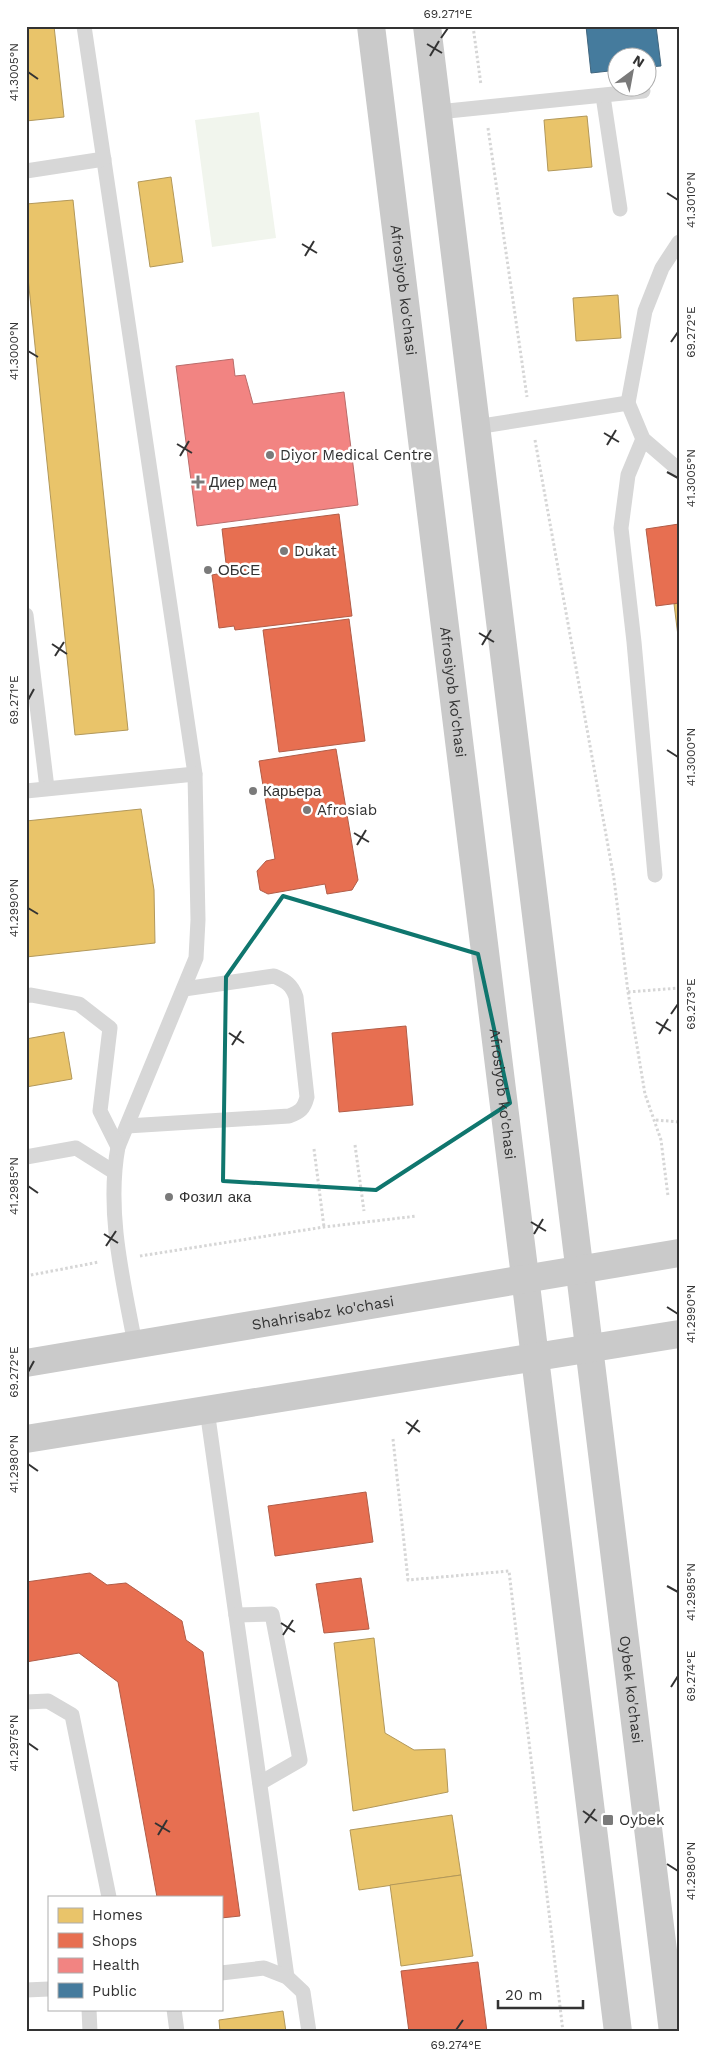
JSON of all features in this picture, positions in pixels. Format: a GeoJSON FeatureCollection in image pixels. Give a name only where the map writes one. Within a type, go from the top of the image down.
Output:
{"type":"FeatureCollection","features":[{"type":"Feature","properties":{"kind":"main road","name":"Afrosiyob ko'chasi"},"geometry":{"type":"LineString","coordinates":[[371,26],[535,1357]]}},
{"type":"Feature","properties":{"kind":"main road"},"geometry":{"type":"LineString","coordinates":[[427,26],[589,1349]]}},
{"type":"Feature","properties":{"kind":"main road","name":"Shahrisabz ko'chasi"},"geometry":{"type":"LineString","coordinates":[[26,1363],[679,1253]]}},
{"type":"Feature","properties":{"kind":"main road"},"geometry":{"type":"LineString","coordinates":[[26,1439],[679,1334]]}},
{"type":"Feature","properties":{"kind":"main road","name":"Oybek ko'chasi"},"geometry":{"type":"LineString","coordinates":[[589,1349],[673,1978],[673,2032]]}},
{"type":"Feature","properties":{"kind":"main road"},"geometry":{"type":"LineString","coordinates":[[535,1357],[618,2032]]}},
{"type":"Feature","properties":{"kind":"lane"},"geometry":{"type":"LineString","coordinates":[[84,26],[195,774],[198,920],[196,958],[118,1147],[114,1172],[119,1259],[135,1344]]}},
{"type":"Feature","properties":{"kind":"lane"},"geometry":{"type":"LineString","coordinates":[[438,112],[608,95]]}},
{"type":"Feature","properties":{"kind":"lane"},"geometry":{"type":"LineString","coordinates":[[603,96],[620,209]]}},
{"type":"Feature","properties":{"kind":"lane"},"geometry":{"type":"LineString","coordinates":[[26,171],[104,159]]}},
{"type":"Feature","properties":{"kind":"lane"},"geometry":{"type":"LineString","coordinates":[[679,242],[662,268],[645,311],[628,403],[642,439],[679,470]]}},
{"type":"Feature","properties":{"kind":"lane"},"geometry":{"type":"LineString","coordinates":[[476,427],[628,403]]}},
{"type":"Feature","properties":{"kind":"lane"},"geometry":{"type":"LineString","coordinates":[[642,439],[628,476],[621,528],[656,875]]}},
{"type":"Feature","properties":{"kind":"lane"},"geometry":{"type":"LineString","coordinates":[[26,615],[47,788]]}},
{"type":"Feature","properties":{"kind":"lane"},"geometry":{"type":"LineString","coordinates":[[26,791],[195,774]]}},
{"type":"Feature","properties":{"kind":"lane"},"geometry":{"type":"LineString","coordinates":[[127,1126],[289,1116],[299,1113],[304,1107],[307,1098],[296,997],[293,987],[284,980],[274,976],[184,988]]}},
{"type":"Feature","properties":{"kind":"lane"},"geometry":{"type":"LineString","coordinates":[[26,996],[32,995],[79,1004],[110,1028],[100,1111],[118,1147]]}},
{"type":"Feature","properties":{"kind":"lane"},"geometry":{"type":"LineString","coordinates":[[26,1157],[76,1148],[114,1172]]}},
{"type":"Feature","properties":{"kind":"lane"},"geometry":{"type":"LineString","coordinates":[[207,1410],[287,1977]]}},
{"type":"Feature","properties":{"kind":"lane"},"geometry":{"type":"LineString","coordinates":[[236,1615],[272,1614],[300,1760],[260,1783]]}},
{"type":"Feature","properties":{"kind":"lane"},"geometry":{"type":"LineString","coordinates":[[26,1702],[48,1701],[72,1715],[109,1896]]}},
{"type":"Feature","properties":{"kind":"lane"},"geometry":{"type":"LineString","coordinates":[[222,1973],[264,1968],[287,1977],[303,1992],[308,2032]]}},
{"type":"Feature","properties":{"kind":"lane"},"geometry":{"type":"LineString","coordinates":[[26,1990],[48,1989]]}},
{"type":"Feature","properties":{"kind":"lane"},"geometry":{"type":"LineString","coordinates":[[89,2010],[90,2032]]}},
{"type":"Feature","properties":{"kind":"lane"},"geometry":{"type":"LineString","coordinates":[[174,2010],[177,2032]]}},
{"type":"Feature","properties":{"kind":"path"},"geometry":{"type":"LineString","coordinates":[[473,26],[482,85]]}},
{"type":"Feature","properties":{"kind":"path"},"geometry":{"type":"LineString","coordinates":[[487,125],[530,418],[614,879],[628,992],[645,1094],[656,1120],[661,1140],[668,1196]]}},
{"type":"Feature","properties":{"kind":"path"},"geometry":{"type":"LineString","coordinates":[[628,992],[679,988]]}},
{"type":"Feature","properties":{"kind":"path"},"geometry":{"type":"LineString","coordinates":[[656,1120],[679,1122]]}},
{"type":"Feature","properties":{"kind":"path"},"geometry":{"type":"LineString","coordinates":[[355,1145],[364,1211]]}},
{"type":"Feature","properties":{"kind":"path"},"geometry":{"type":"LineString","coordinates":[[314,1149],[324,1227]]}},
{"type":"Feature","properties":{"kind":"path"},"geometry":{"type":"LineString","coordinates":[[26,1276],[119,1259],[324,1227],[417,1216]]}},
{"type":"Feature","properties":{"kind":"path"},"geometry":{"type":"LineString","coordinates":[[393,1439],[408,1580],[508,1571],[563,2032]]}},
{"type":"Feature","properties":{"kind":"highlighted area"},"geometry":{"type":"Polygon","coordinates":[[[283,896],[478,954],[510,1103],[376,1190],[223,1181],[226,977],[283,896]]]}},
{"type":"Feature","properties":{"kind":"shaded area"},"geometry":{"type":"Polygon","coordinates":[[[259,112],[276,238],[212,247],[195,120],[259,112]]]}},
{"type":"Feature","properties":{"kind":"building: Homes"},"geometry":{"type":"Polygon","coordinates":[[[26,26],[54,26],[64,117],[26,121],[26,26]]]}},
{"type":"Feature","properties":{"kind":"building: Homes"},"geometry":{"type":"Polygon","coordinates":[[[587,116],[592,167],[548,171],[544,120],[587,116]]]}},
{"type":"Feature","properties":{"kind":"building: Homes"},"geometry":{"type":"Polygon","coordinates":[[[171,177],[183,262],[150,267],[138,182],[171,177]]]}},
{"type":"Feature","properties":{"kind":"building: Homes"},"geometry":{"type":"Polygon","coordinates":[[[73,200],[128,730],[75,735],[26,258],[26,204],[73,200]]]}},
{"type":"Feature","properties":{"kind":"building: Homes"},"geometry":{"type":"Polygon","coordinates":[[[618,295],[621,338],[576,341],[573,298],[618,295]]]}},
{"type":"Feature","properties":{"kind":"building: Homes"},"geometry":{"type":"Polygon","coordinates":[[[679,603],[679,644],[674,604],[679,603]]]}},
{"type":"Feature","properties":{"kind":"building: Homes"},"geometry":{"type":"Polygon","coordinates":[[[141,809],[154,890],[155,943],[26,957],[26,821],[141,809]]]}},
{"type":"Feature","properties":{"kind":"building: Homes"},"geometry":{"type":"Polygon","coordinates":[[[64,1032],[72,1079],[26,1087],[26,1039],[64,1032]]]}},
{"type":"Feature","properties":{"kind":"building: Homes"},"geometry":{"type":"Polygon","coordinates":[[[374,1638],[385,1733],[414,1750],[445,1749],[448,1792],[353,1811],[334,1643],[374,1638]]]}},
{"type":"Feature","properties":{"kind":"building: Homes"},"geometry":{"type":"Polygon","coordinates":[[[452,1815],[461,1875],[359,1890],[350,1830],[452,1815]]]}},
{"type":"Feature","properties":{"kind":"building: Homes"},"geometry":{"type":"Polygon","coordinates":[[[461,1875],[473,1956],[401,1966],[390,1885],[461,1875]]]}},
{"type":"Feature","properties":{"kind":"building: Homes"},"geometry":{"type":"Polygon","coordinates":[[[283,2011],[286,2032],[220,2032],[219,2020],[283,2011]]]}},
{"type":"Feature","properties":{"kind":"building: Shops","name":"Dukat"},"geometry":{"type":"Polygon","coordinates":[[[339,514],[352,616],[235,630],[234,626],[219,628],[212,575],[227,572],[222,529],[339,514]]]}},
{"type":"Feature","properties":{"kind":"building: Shops"},"geometry":{"type":"Polygon","coordinates":[[[679,524],[679,603],[656,606],[646,529],[679,524]]]}},
{"type":"Feature","properties":{"kind":"building: Shops"},"geometry":{"type":"Polygon","coordinates":[[[349,619],[365,741],[279,752],[263,630],[349,619]]]}},
{"type":"Feature","properties":{"kind":"building: Shops","name":"Afrosiab"},"geometry":{"type":"Polygon","coordinates":[[[336,749],[358,880],[352,890],[327,894],[325,884],[268,894],[260,890],[257,871],[266,861],[275,859],[259,761],[336,749]]]}},
{"type":"Feature","properties":{"kind":"building: Shops"},"geometry":{"type":"Polygon","coordinates":[[[406,1026],[413,1105],[339,1112],[332,1033],[406,1026]]]}},
{"type":"Feature","properties":{"kind":"building: Shops"},"geometry":{"type":"Polygon","coordinates":[[[366,1492],[373,1542],[275,1556],[268,1506],[366,1492]]]}},
{"type":"Feature","properties":{"kind":"building: Shops"},"geometry":{"type":"Polygon","coordinates":[[[90,1573],[107,1585],[126,1583],[182,1621],[186,1640],[203,1652],[240,1916],[222,1918],[222,1896],[157,1896],[118,1682],[79,1653],[26,1662],[26,1582],[90,1573]]]}},
{"type":"Feature","properties":{"kind":"building: Shops"},"geometry":{"type":"Polygon","coordinates":[[[361,1578],[369,1629],[324,1633],[316,1584],[361,1578]]]}},
{"type":"Feature","properties":{"kind":"building: Shops"},"geometry":{"type":"Polygon","coordinates":[[[478,1962],[487,2032],[409,2032],[401,1971],[478,1962]]]}},
{"type":"Feature","properties":{"kind":"building: Health","name":"Diyor Medical Centre"},"geometry":{"type":"Polygon","coordinates":[[[233,359],[235,376],[245,375],[253,404],[344,392],[358,505],[197,526],[176,366],[233,359]]]}},
{"type":"Feature","properties":{"kind":"building: Public"},"geometry":{"type":"Polygon","coordinates":[[[586,26],[656,26],[661,66],[658,66],[658,48],[608,48],[608,71],[591,73],[586,26]]]}},
{"type":"Feature","properties":{"kind":"place","name":"Diyor Medical Centre"},"geometry":{"type":"Point","coordinates":[270,455]}},
{"type":"Feature","properties":{"kind":"place","name":"Диер мед"},"geometry":{"type":"Point","coordinates":[198,482]}},
{"type":"Feature","properties":{"kind":"place","name":"Dukat"},"geometry":{"type":"Point","coordinates":[284,551]}},
{"type":"Feature","properties":{"kind":"place","name":"ОБСЕ"},"geometry":{"type":"Point","coordinates":[208,570]}},
{"type":"Feature","properties":{"kind":"place","name":"Карьера"},"geometry":{"type":"Point","coordinates":[253,791]}},
{"type":"Feature","properties":{"kind":"place","name":"Afrosiab"},"geometry":{"type":"Point","coordinates":[307,810]}},
{"type":"Feature","properties":{"kind":"place","name":"Фозил ака"},"geometry":{"type":"Point","coordinates":[169,1197]}},
{"type":"Feature","properties":{"kind":"place","name":"Oybek"},"geometry":{"type":"Point","coordinates":[608,1820]}}]}
